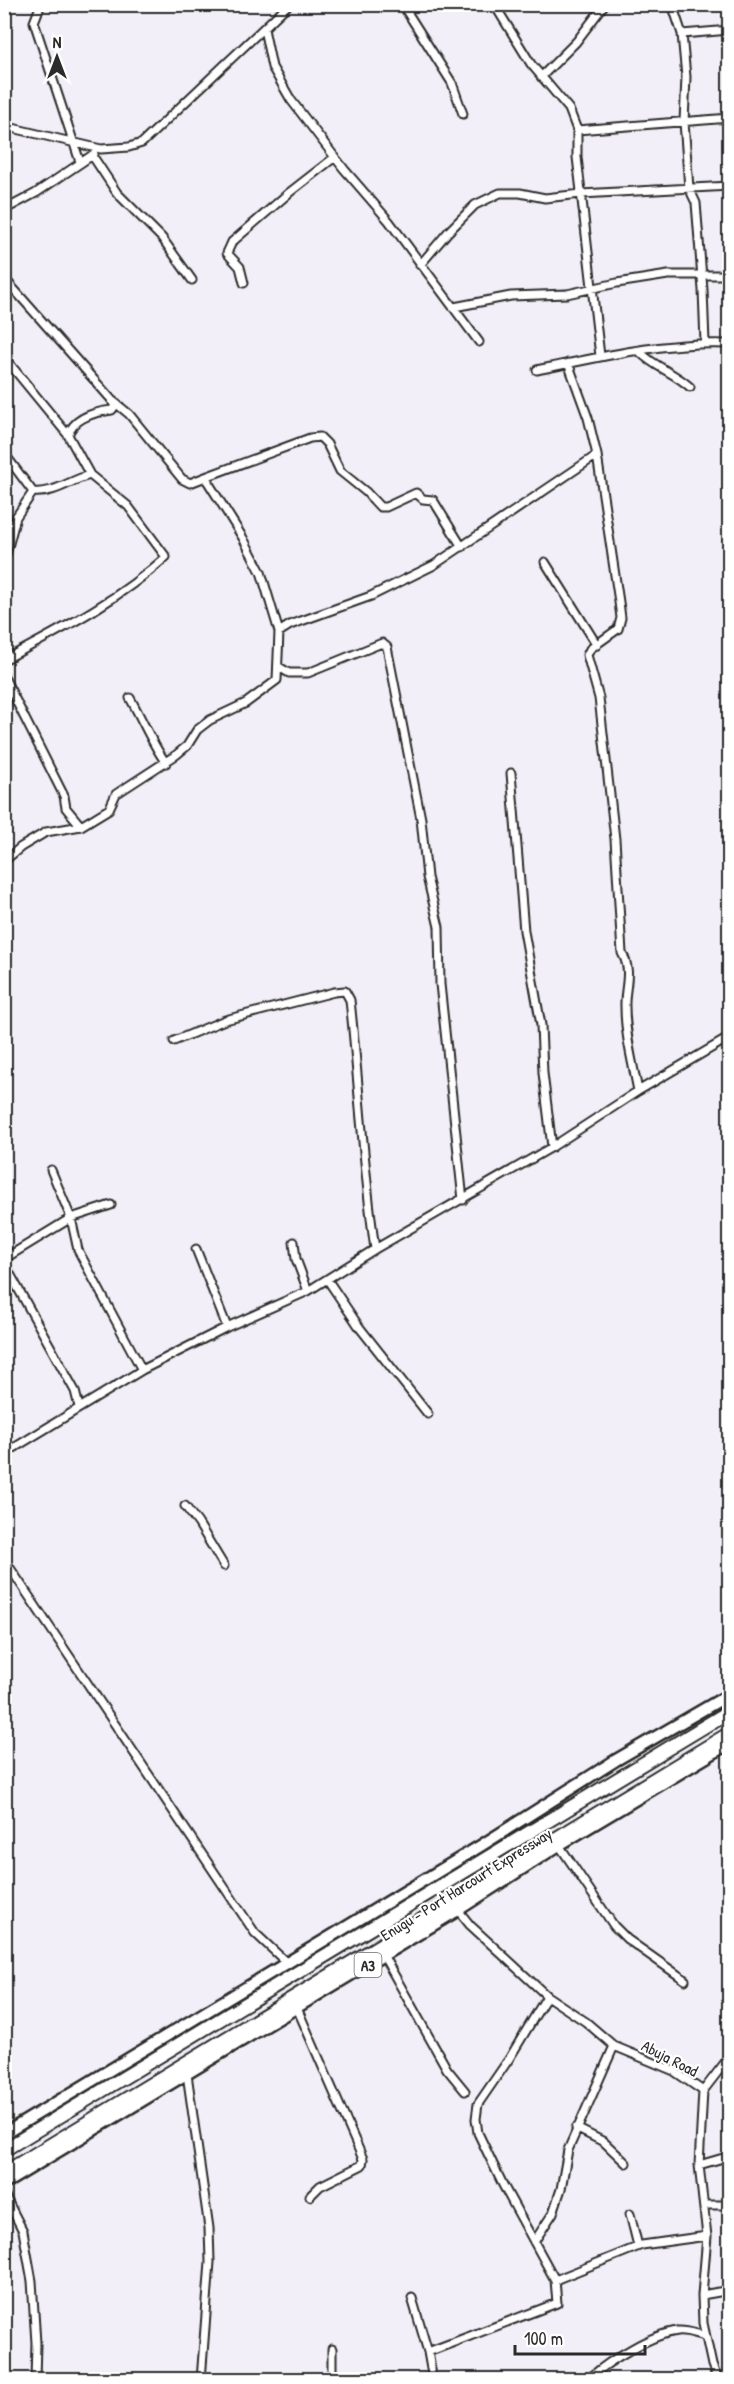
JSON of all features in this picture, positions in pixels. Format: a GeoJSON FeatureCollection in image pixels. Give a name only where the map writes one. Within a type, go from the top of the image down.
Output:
{"type":"FeatureCollection","features":[{"type":"Feature","properties":{"kind":"highway","name":"Enugu - Port Harcourt Expressway"},"geometry":{"type":"LineString","coordinates":[[4,2150],[729,1710]]}},
{"type":"Feature","properties":{"kind":"highway","name":"Enugu - Port Harcourt Expressway"},"geometry":{"type":"LineString","coordinates":[[4,2173],[729,1733]]}},
{"type":"Feature","properties":{"kind":"main road","name":"Enugu - Port Harcourt Expressway"},"geometry":{"type":"LineString","coordinates":[[4,2134],[482,1845],[616,1760],[729,1694]]}},
{"type":"Feature","properties":{"kind":"main road","name":"Enugu - Port Harcourt Expressway"},"geometry":{"type":"LineString","coordinates":[[4,2184],[297,2008],[458,1910],[559,1845],[729,1743]]}},
{"type":"Feature","properties":{"kind":"street"},"geometry":{"type":"LineString","coordinates":[[41,4],[34,22],[80,162]]}},
{"type":"Feature","properties":{"kind":"street"},"geometry":{"type":"LineString","coordinates":[[4,126],[101,149],[129,147],[142,143],[289,4]]}},
{"type":"Feature","properties":{"kind":"street"},"geometry":{"type":"LineString","coordinates":[[402,4],[452,83],[463,114]]}},
{"type":"Feature","properties":{"kind":"street"},"geometry":{"type":"LineString","coordinates":[[494,4],[541,77],[562,99],[577,130],[577,157],[600,356]]}},
{"type":"Feature","properties":{"kind":"street"},"geometry":{"type":"LineString","coordinates":[[541,77],[576,42],[604,4]]}},
{"type":"Feature","properties":{"kind":"street"},"geometry":{"type":"LineString","coordinates":[[672,4],[682,34],[686,77],[684,122],[689,188],[696,203],[705,343]]}},
{"type":"Feature","properties":{"kind":"street"},"geometry":{"type":"LineString","coordinates":[[264,29],[276,76],[335,157],[389,222],[479,342]]}},
{"type":"Feature","properties":{"kind":"street"},"geometry":{"type":"LineString","coordinates":[[682,34],[729,30]]}},
{"type":"Feature","properties":{"kind":"street"},"geometry":{"type":"LineString","coordinates":[[577,130],[729,118]]}},
{"type":"Feature","properties":{"kind":"street"},"geometry":{"type":"LineString","coordinates":[[4,210],[36,193],[101,149]]}},
{"type":"Feature","properties":{"kind":"street"},"geometry":{"type":"LineString","coordinates":[[92,155],[117,193],[162,238],[192,280]]}},
{"type":"Feature","properties":{"kind":"street"},"geometry":{"type":"LineString","coordinates":[[244,283],[240,267],[227,253],[232,243],[290,192],[335,157]]}},
{"type":"Feature","properties":{"kind":"street"},"geometry":{"type":"LineString","coordinates":[[420,265],[475,205],[500,194],[520,193],[544,198],[729,186]]}},
{"type":"Feature","properties":{"kind":"street"},"geometry":{"type":"LineString","coordinates":[[454,307],[511,296],[567,294],[668,275],[729,275]]}},
{"type":"Feature","properties":{"kind":"street"},"geometry":{"type":"LineString","coordinates":[[4,278],[111,399],[129,414],[182,479],[190,483],[310,438],[320,437],[327,444],[340,471],[380,507],[386,507],[416,493],[423,499],[433,500],[462,547]]}},
{"type":"Feature","properties":{"kind":"street"},"geometry":{"type":"LineString","coordinates":[[537,370],[600,356],[705,343],[729,344]]}},
{"type":"Feature","properties":{"kind":"street"},"geometry":{"type":"LineString","coordinates":[[640,352],[647,359],[672,372],[690,387]]}},
{"type":"Feature","properties":{"kind":"street"},"geometry":{"type":"LineString","coordinates":[[4,357],[68,435],[90,475],[128,506],[166,557],[97,610],[4,660]]}},
{"type":"Feature","properties":{"kind":"street"},"geometry":{"type":"LineString","coordinates":[[568,363],[588,418],[597,455],[621,618],[618,629],[590,649],[587,655],[599,698],[615,839],[622,953],[626,959],[628,974],[625,1014],[638,1091]]}},
{"type":"Feature","properties":{"kind":"street"},"geometry":{"type":"LineString","coordinates":[[68,435],[71,427],[80,419],[114,409],[111,399]]}},
{"type":"Feature","properties":{"kind":"street"},"geometry":{"type":"LineString","coordinates":[[4,453],[33,492]]}},
{"type":"Feature","properties":{"kind":"street"},"geometry":{"type":"LineString","coordinates":[[279,632],[290,625],[371,596],[434,565],[597,455]]}},
{"type":"Feature","properties":{"kind":"street"},"geometry":{"type":"LineString","coordinates":[[33,492],[56,490],[73,479],[90,475]]}},
{"type":"Feature","properties":{"kind":"street"},"geometry":{"type":"LineString","coordinates":[[208,476],[208,482],[261,572],[279,632],[277,680]]}},
{"type":"Feature","properties":{"kind":"street"},"geometry":{"type":"LineString","coordinates":[[4,562],[16,517],[33,492]]}},
{"type":"Feature","properties":{"kind":"street"},"geometry":{"type":"LineString","coordinates":[[545,562],[597,645]]}},
{"type":"Feature","properties":{"kind":"street"},"geometry":{"type":"LineString","coordinates":[[4,861],[21,847],[46,832],[81,826],[109,810],[116,794],[166,763],[187,746],[197,730],[210,720],[246,703],[289,673],[308,673],[382,643],[387,647],[421,819],[427,877],[439,927],[441,994],[463,1200]]}},
{"type":"Feature","properties":{"kind":"street"},"geometry":{"type":"LineString","coordinates":[[279,666],[289,673]]}},
{"type":"Feature","properties":{"kind":"street"},"geometry":{"type":"LineString","coordinates":[[4,677],[64,796],[66,808],[81,826]]}},
{"type":"Feature","properties":{"kind":"street"},"geometry":{"type":"LineString","coordinates":[[130,698],[154,741],[156,749],[166,763]]}},
{"type":"Feature","properties":{"kind":"street"},"geometry":{"type":"LineString","coordinates":[[511,773],[524,931],[540,1025],[552,1147]]}},
{"type":"Feature","properties":{"kind":"street"},"geometry":{"type":"LineString","coordinates":[[174,1041],[225,1020],[334,992],[345,991],[348,994],[375,1249]]}},
{"type":"Feature","properties":{"kind":"street"},"geometry":{"type":"LineString","coordinates":[[4,1454],[142,1371],[227,1327],[308,1291],[375,1249],[552,1147],[638,1091],[729,1037]]}},
{"type":"Feature","properties":{"kind":"street"},"geometry":{"type":"LineString","coordinates":[[51,1170],[71,1218],[78,1250],[142,1371]]}},
{"type":"Feature","properties":{"kind":"street"},"geometry":{"type":"LineString","coordinates":[[79,1407],[75,1391],[4,1261],[71,1218],[111,1205]]}},
{"type":"Feature","properties":{"kind":"street"},"geometry":{"type":"LineString","coordinates":[[294,1242],[308,1291]]}},
{"type":"Feature","properties":{"kind":"street"},"geometry":{"type":"LineString","coordinates":[[196,1249],[227,1327]]}},
{"type":"Feature","properties":{"kind":"street"},"geometry":{"type":"LineString","coordinates":[[327,1279],[360,1328],[428,1414]]}},
{"type":"Feature","properties":{"kind":"street"},"geometry":{"type":"LineString","coordinates":[[185,1506],[224,1566]]}},
{"type":"Feature","properties":{"kind":"street"},"geometry":{"type":"LineString","coordinates":[[4,1560],[255,1934],[287,1963]]}},
{"type":"Feature","properties":{"kind":"street"},"geometry":{"type":"LineString","coordinates":[[559,1845],[614,1926],[634,1944],[685,1980]]}},
{"type":"Feature","properties":{"kind":"street","name":"Abuja Road"},"geometry":{"type":"LineString","coordinates":[[458,1910],[470,1925],[547,1996],[586,2022],[614,2046],[674,2071],[703,2091],[699,2165],[707,2236],[702,2295],[705,2336],[718,2379]]}},
{"type":"Feature","properties":{"kind":"street"},"geometry":{"type":"LineString","coordinates":[[383,1955],[447,2069],[465,2091]]}},
{"type":"Feature","properties":{"kind":"street"},"geometry":{"type":"LineString","coordinates":[[428,2352],[557,2303],[555,2280],[516,2211],[478,2133],[476,2119],[478,2104],[509,2059],[547,1996]]}},
{"type":"Feature","properties":{"kind":"street"},"geometry":{"type":"LineString","coordinates":[[297,2008],[363,2159],[362,2165],[320,2186],[310,2196]]}},
{"type":"Feature","properties":{"kind":"street"},"geometry":{"type":"LineString","coordinates":[[534,2242],[553,2213],[561,2188],[568,2150],[576,2128],[614,2046]]}},
{"type":"Feature","properties":{"kind":"street"},"geometry":{"type":"LineString","coordinates":[[703,2091],[729,2056]]}},
{"type":"Feature","properties":{"kind":"street"},"geometry":{"type":"LineString","coordinates":[[187,2074],[209,2228],[210,2262],[201,2379]]}},
{"type":"Feature","properties":{"kind":"street"},"geometry":{"type":"LineString","coordinates":[[576,2128],[604,2142],[626,2163]]}},
{"type":"Feature","properties":{"kind":"street"},"geometry":{"type":"LineString","coordinates":[[699,2165],[729,2156]]}},
{"type":"Feature","properties":{"kind":"street"},"geometry":{"type":"LineString","coordinates":[[4,2194],[23,2231],[32,2281],[36,2343],[35,2379]]}},
{"type":"Feature","properties":{"kind":"street"},"geometry":{"type":"LineString","coordinates":[[704,2205],[729,2205]]}},
{"type":"Feature","properties":{"kind":"street"},"geometry":{"type":"LineString","coordinates":[[630,2214],[638,2246]]}},
{"type":"Feature","properties":{"kind":"street"},"geometry":{"type":"LineString","coordinates":[[555,2280],[638,2246],[707,2236]]}},
{"type":"Feature","properties":{"kind":"street"},"geometry":{"type":"LineString","coordinates":[[702,2295],[729,2290]]}},
{"type":"Feature","properties":{"kind":"street"},"geometry":{"type":"LineString","coordinates":[[412,2298],[428,2352],[433,2379]]}},
{"type":"Feature","properties":{"kind":"street"},"geometry":{"type":"LineString","coordinates":[[593,2379],[591,2377],[602,2368],[637,2345],[678,2331],[705,2336]]}},
{"type":"Feature","properties":{"kind":"street"},"geometry":{"type":"LineString","coordinates":[[332,2349],[332,2379]]}}]}
